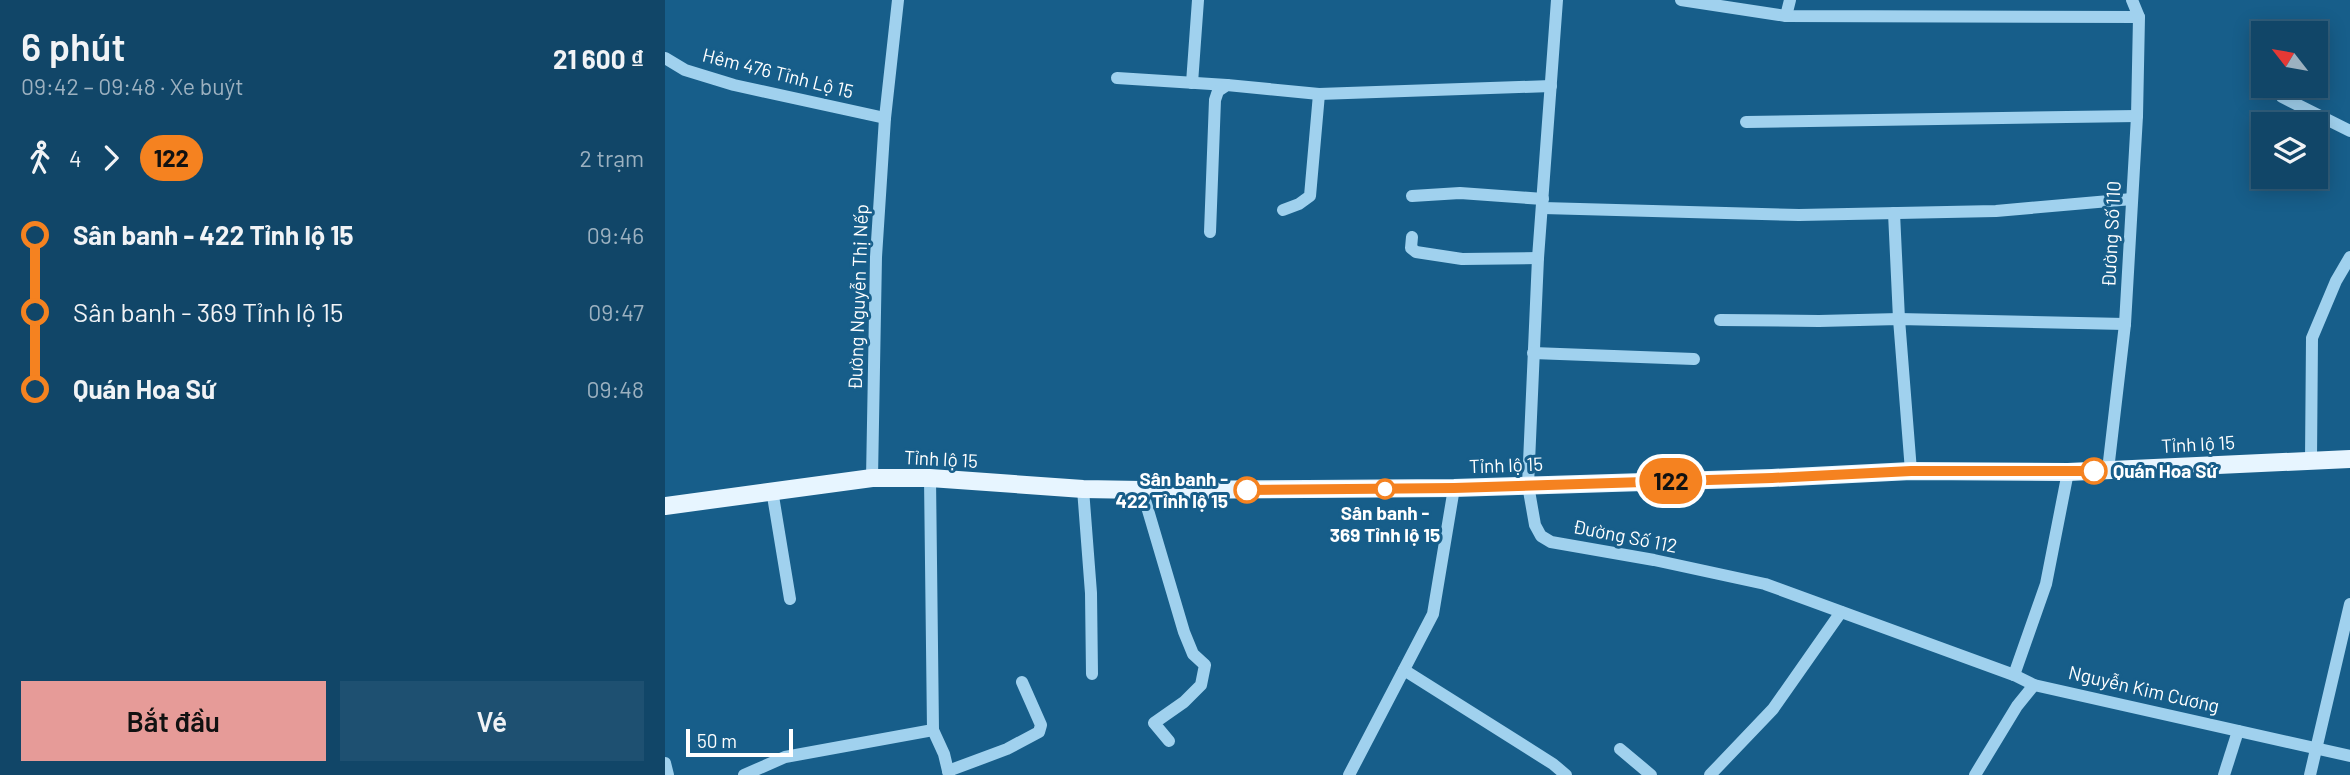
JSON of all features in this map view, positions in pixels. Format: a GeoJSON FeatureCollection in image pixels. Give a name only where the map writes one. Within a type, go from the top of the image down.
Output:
{"type":"FeatureCollection","features":[{"type":"Feature","properties":{"kind":"main road","name":"Tỉnh lộ 15"},"geometry":{"type":"LineString","coordinates":[[665,506],[872,478],[930,478],[1083,489],[1454,488],[1911,471],[2068,472],[2350,459]]}},
{"type":"Feature","properties":{"kind":"street","name":"Đường Nguyễn Thị Nếp"},"geometry":{"type":"LineString","coordinates":[[872,478],[876,257],[885,117],[898,0]]}},
{"type":"Feature","properties":{"kind":"street"},"geometry":{"type":"LineString","coordinates":[[1192,83],[1199,0]]}},
{"type":"Feature","properties":{"kind":"street","name":"Đường Số 112"},"geometry":{"type":"LineString","coordinates":[[1557,0],[1538,258],[1528,485],[1535,525],[1541,536],[1551,542],[1654,560],[1765,584],[2014,675]]}},
{"type":"Feature","properties":{"kind":"street"},"geometry":{"type":"LineString","coordinates":[[1681,0],[1786,16],[2139,17]]}},
{"type":"Feature","properties":{"kind":"street"},"geometry":{"type":"LineString","coordinates":[[1786,16],[1790,0]]}},
{"type":"Feature","properties":{"kind":"street","name":"Đường Số 110"},"geometry":{"type":"LineString","coordinates":[[2108,470],[2125,324],[2137,116],[2139,17],[2132,0]]}},
{"type":"Feature","properties":{"kind":"street","name":"Hẻm 476 Tỉnh Lộ 15"},"geometry":{"type":"LineString","coordinates":[[665,58],[685,70],[734,85],[885,117]]}},
{"type":"Feature","properties":{"kind":"street"},"geometry":{"type":"LineString","coordinates":[[1117,78],[1319,94],[1551,86]]}},
{"type":"Feature","properties":{"kind":"street"},"geometry":{"type":"LineString","coordinates":[[1210,232],[1215,100],[1218,91],[1227,85]]}},
{"type":"Feature","properties":{"kind":"street"},"geometry":{"type":"LineString","coordinates":[[1283,210],[1300,204],[1310,196],[1319,94]]}},
{"type":"Feature","properties":{"kind":"street"},"geometry":{"type":"LineString","coordinates":[[2284,98],[2350,131]]}},
{"type":"Feature","properties":{"kind":"street"},"geometry":{"type":"LineString","coordinates":[[1746,122],[2137,116]]}},
{"type":"Feature","properties":{"kind":"street"},"geometry":{"type":"LineString","coordinates":[[1412,196],[1460,193],[1543,203],[1798,215],[1996,211],[2132,200]]}},
{"type":"Feature","properties":{"kind":"street"},"geometry":{"type":"LineString","coordinates":[[1894,213],[1911,471]]}},
{"type":"Feature","properties":{"kind":"street"},"geometry":{"type":"LineString","coordinates":[[1412,237],[1411,248],[1416,252],[1462,259],[1538,258]]}},
{"type":"Feature","properties":{"kind":"street"},"geometry":{"type":"LineString","coordinates":[[2311,459],[2312,338],[2336,281],[2350,257]]}},
{"type":"Feature","properties":{"kind":"street"},"geometry":{"type":"LineString","coordinates":[[1720,320],[1899,319],[2125,324]]}},
{"type":"Feature","properties":{"kind":"street"},"geometry":{"type":"LineString","coordinates":[[1533,353],[1695,359]]}},
{"type":"Feature","properties":{"kind":"street"},"geometry":{"type":"LineString","coordinates":[[2014,675],[2046,584],[2068,472]]}},
{"type":"Feature","properties":{"kind":"street"},"geometry":{"type":"LineString","coordinates":[[930,478],[933,730],[944,754],[948,773],[1007,749],[1039,732],[1041,725],[1021,682]]}},
{"type":"Feature","properties":{"kind":"street"},"geometry":{"type":"LineString","coordinates":[[1349,775],[1433,614],[1454,488]]}},
{"type":"Feature","properties":{"kind":"street"},"geometry":{"type":"LineString","coordinates":[[1083,489],[1091,593],[1092,674]]}},
{"type":"Feature","properties":{"kind":"street"},"geometry":{"type":"LineString","coordinates":[[772,490],[790,599]]}},
{"type":"Feature","properties":{"kind":"street"},"geometry":{"type":"LineString","coordinates":[[1142,490],[1184,632],[1193,654],[1205,665],[1201,685],[1184,702],[1154,723],[1169,741]]}},
{"type":"Feature","properties":{"kind":"street"},"geometry":{"type":"LineString","coordinates":[[2310,775],[2350,604]]}},
{"type":"Feature","properties":{"kind":"street"},"geometry":{"type":"LineString","coordinates":[[1710,775],[1773,709],[1841,612]]}},
{"type":"Feature","properties":{"kind":"street"},"geometry":{"type":"LineString","coordinates":[[1404,670],[1553,764],[1566,775]]}},
{"type":"Feature","properties":{"kind":"street","name":"Nguyễn Kim Cương"},"geometry":{"type":"LineString","coordinates":[[2014,675],[2034,685],[2350,756]]}},
{"type":"Feature","properties":{"kind":"street"},"geometry":{"type":"LineString","coordinates":[[1975,775],[2017,706],[2034,685]]}},
{"type":"Feature","properties":{"kind":"street"},"geometry":{"type":"LineString","coordinates":[[744,775],[785,757],[933,730]]}},
{"type":"Feature","properties":{"kind":"street"},"geometry":{"type":"LineString","coordinates":[[2224,775],[2238,731]]}},
{"type":"Feature","properties":{"kind":"street"},"geometry":{"type":"LineString","coordinates":[[1620,749],[1651,775]]}},
{"type":"Feature","properties":{"kind":"street"},"geometry":{"type":"LineString","coordinates":[[665,763],[668,775]]}},
{"type":"Feature","properties":{"kind":"bus line","name":"122"},"geometry":{"type":"LineString","coordinates":[[1247,490],[1454,488],[1911,471],[2094,471]]}},
{"type":"Feature","properties":{"kind":"place","name":"Quán Hoa Sứ"},"geometry":{"type":"Point","coordinates":[2094,471]}},
{"type":"Feature","properties":{"kind":"place","name":"Sân banh - 369 Tỉnh lộ 15"},"geometry":{"type":"Point","coordinates":[1385,489]}},
{"type":"Feature","properties":{"kind":"place","name":"Sân banh - 422 Tỉnh lộ 15"},"geometry":{"type":"Point","coordinates":[1247,490]}}]}
